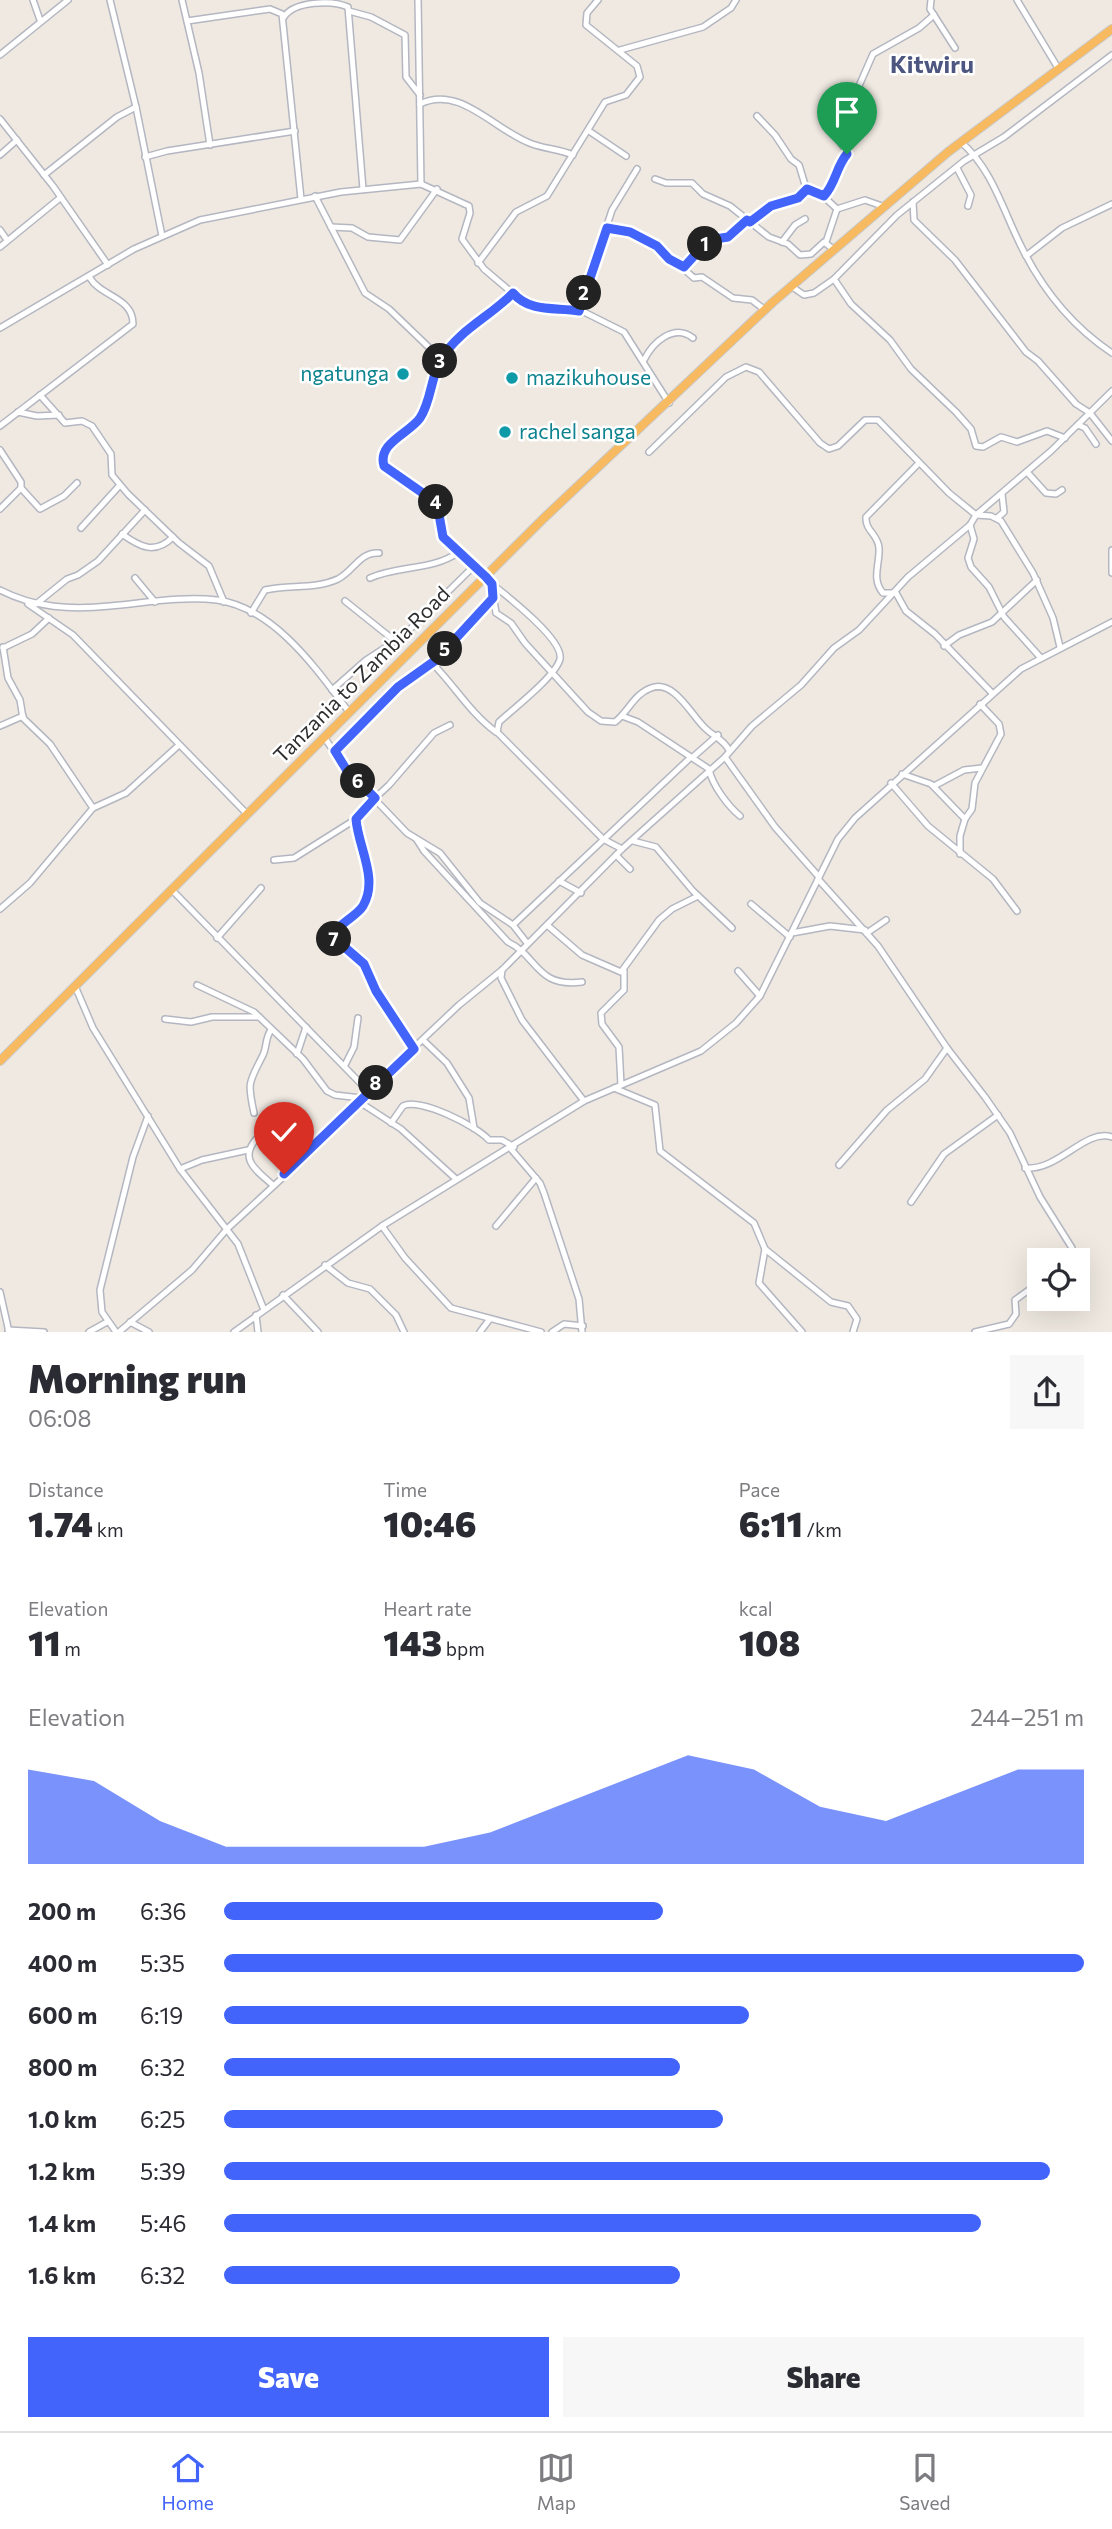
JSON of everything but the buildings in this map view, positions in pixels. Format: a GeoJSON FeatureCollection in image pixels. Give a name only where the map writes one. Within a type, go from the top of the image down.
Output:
{"type":"FeatureCollection","features":[{"type":"Feature","properties":{"kind":"highway","name":"Tanzania to Zambia Road"},"geometry":{"type":"LineString","coordinates":[[0,1061],[349,712],[489,580],[577,487],[765,310],[882,206],[961,142],[1112,29]]}},
{"type":"Feature","properties":{"kind":"street"},"geometry":{"type":"LineString","coordinates":[[33,0],[40,20]]}},
{"type":"Feature","properties":{"kind":"street"},"geometry":{"type":"LineString","coordinates":[[0,55],[68,0]]}},
{"type":"Feature","properties":{"kind":"street"},"geometry":{"type":"LineString","coordinates":[[110,0],[136,107],[162,236]]}},
{"type":"Feature","properties":{"kind":"street"},"geometry":{"type":"LineString","coordinates":[[182,0],[210,145]]}},
{"type":"Feature","properties":{"kind":"street"},"geometry":{"type":"LineString","coordinates":[[418,0],[421,184]]}},
{"type":"Feature","properties":{"kind":"street"},"geometry":{"type":"LineString","coordinates":[[478,263],[516,212],[547,196],[605,102],[626,95],[640,76],[637,66],[586,25],[587,13],[598,0]]}},
{"type":"Feature","properties":{"kind":"street"},"geometry":{"type":"LineString","coordinates":[[620,50],[703,27],[731,8],[736,0]]}},
{"type":"Feature","properties":{"kind":"street"},"geometry":{"type":"LineString","coordinates":[[931,0],[929,7],[955,48]]}},
{"type":"Feature","properties":{"kind":"street"},"geometry":{"type":"LineString","coordinates":[[1017,0],[1058,68]]}},
{"type":"Feature","properties":{"kind":"street"},"geometry":{"type":"LineString","coordinates":[[301,199],[284,17],[296,2],[348,2],[363,189]]}},
{"type":"Feature","properties":{"kind":"street"},"geometry":{"type":"LineString","coordinates":[[187,21],[274,9],[284,17]]}},
{"type":"Feature","properties":{"kind":"street"},"geometry":{"type":"LineString","coordinates":[[349,11],[371,17],[405,35],[406,76],[420,95]]}},
{"type":"Feature","properties":{"kind":"street"},"geometry":{"type":"LineString","coordinates":[[824,196],[833,184],[837,168],[847,152],[830,128],[829,116],[855,95],[873,54],[919,28],[934,15]]}},
{"type":"Feature","properties":{"kind":"street"},"geometry":{"type":"LineString","coordinates":[[792,286],[800,294],[808,295],[834,279],[877,233],[913,202],[1112,55]]}},
{"type":"Feature","properties":{"kind":"street"},"geometry":{"type":"LineString","coordinates":[[420,104],[437,97],[453,100],[529,144],[554,147],[573,155]]}},
{"type":"Feature","properties":{"kind":"street"},"geometry":{"type":"LineString","coordinates":[[44,175],[117,117],[136,107]]}},
{"type":"Feature","properties":{"kind":"street"},"geometry":{"type":"LineString","coordinates":[[757,116],[775,135],[791,159],[799,165],[802,182],[807,189],[824,196],[837,209]]}},
{"type":"Feature","properties":{"kind":"street"},"geometry":{"type":"LineString","coordinates":[[0,119],[108,265]]}},
{"type":"Feature","properties":{"kind":"street"},"geometry":{"type":"LineString","coordinates":[[145,157],[295,131]]}},
{"type":"Feature","properties":{"kind":"street"},"geometry":{"type":"LineString","coordinates":[[589,131],[626,156]]}},
{"type":"Feature","properties":{"kind":"street"},"geometry":{"type":"LineString","coordinates":[[0,155],[17,140]]}},
{"type":"Feature","properties":{"kind":"street"},"geometry":{"type":"LineString","coordinates":[[961,142],[975,155],[998,194],[1026,256],[1065,313],[1112,353]]}},
{"type":"Feature","properties":{"kind":"street"},"geometry":{"type":"LineString","coordinates":[[957,168],[971,195],[968,206]]}},
{"type":"Feature","properties":{"kind":"street"},"geometry":{"type":"LineString","coordinates":[[579,311],[612,210],[637,169]]}},
{"type":"Feature","properties":{"kind":"street"},"geometry":{"type":"LineString","coordinates":[[655,178],[666,183],[690,182],[749,221],[768,237],[803,255],[811,254],[826,242],[837,209]]}},
{"type":"Feature","properties":{"kind":"street"},"geometry":{"type":"LineString","coordinates":[[0,328],[90,278],[108,265],[162,236],[200,220],[315,196],[421,184],[437,189],[469,206],[470,213],[462,240],[478,263],[519,299],[540,309],[579,311],[619,328],[644,360],[669,403]]}},
{"type":"Feature","properties":{"kind":"street"},"geometry":{"type":"LineString","coordinates":[[331,227],[348,227],[368,237],[400,240],[437,189]]}},
{"type":"Feature","properties":{"kind":"street"},"geometry":{"type":"LineString","coordinates":[[684,267],[704,245],[715,239],[728,237],[771,206],[798,198],[807,189]]}},
{"type":"Feature","properties":{"kind":"street"},"geometry":{"type":"LineString","coordinates":[[315,196],[365,293],[390,309],[441,359]]}},
{"type":"Feature","properties":{"kind":"street"},"geometry":{"type":"LineString","coordinates":[[0,247],[60,198]]}},
{"type":"Feature","properties":{"kind":"street"},"geometry":{"type":"LineString","coordinates":[[837,209],[867,200],[882,206]]}},
{"type":"Feature","properties":{"kind":"street"},"geometry":{"type":"LineString","coordinates":[[913,202],[914,220],[956,260],[1024,350],[1090,413],[1112,441]]}},
{"type":"Feature","properties":{"kind":"street"},"geometry":{"type":"LineString","coordinates":[[1026,256],[1062,228],[1112,204]]}},
{"type":"Feature","properties":{"kind":"street"},"geometry":{"type":"LineString","coordinates":[[782,242],[791,229],[805,219]]}},
{"type":"Feature","properties":{"kind":"street"},"geometry":{"type":"LineString","coordinates":[[607,228],[630,232],[657,246],[694,278],[702,277],[733,298],[752,300],[765,310]]}},
{"type":"Feature","properties":{"kind":"street"},"geometry":{"type":"LineString","coordinates":[[0,230],[7,240]]}},
{"type":"Feature","properties":{"kind":"street"},"geometry":{"type":"LineString","coordinates":[[826,242],[833,249]]}},
{"type":"Feature","properties":{"kind":"street"},"geometry":{"type":"LineString","coordinates":[[0,426],[134,323],[124,303],[98,289],[90,278]]}},
{"type":"Feature","properties":{"kind":"street"},"geometry":{"type":"LineString","coordinates":[[834,279],[851,304],[890,340],[911,369],[971,429],[976,446],[983,447],[1001,437],[1017,442],[1042,431],[1065,438]]}},
{"type":"Feature","properties":{"kind":"street"},"geometry":{"type":"LineString","coordinates":[[497,732],[499,722],[552,673],[560,657],[555,641],[441,535],[439,507],[434,499],[382,463],[384,454],[396,438],[422,414],[431,380],[441,359],[470,329],[513,293]]}},
{"type":"Feature","properties":{"kind":"street"},"geometry":{"type":"LineString","coordinates":[[644,360],[655,344],[671,333],[687,333],[694,338]]}},
{"type":"Feature","properties":{"kind":"street"},"geometry":{"type":"LineString","coordinates":[[649,452],[726,377],[748,367],[759,372],[826,447],[838,446],[865,420],[874,418],[888,428],[948,493],[976,515],[997,518],[1012,537],[1037,580],[1053,618],[1060,647]]}},
{"type":"Feature","properties":{"kind":"street"},"geometry":{"type":"LineString","coordinates":[[148,1115],[133,1157],[103,1269],[100,1303],[107,1322],[117,1332],[192,1270],[227,1229],[368,1091],[502,970],[622,849],[801,685],[834,648],[859,630],[939,548],[970,525],[976,515],[1065,438],[1112,391]]}},
{"type":"Feature","properties":{"kind":"street"},"geometry":{"type":"LineString","coordinates":[[40,395],[67,424],[82,421],[92,426],[110,452],[110,470],[120,485],[173,537],[209,566],[224,602]]}},
{"type":"Feature","properties":{"kind":"street"},"geometry":{"type":"LineString","coordinates":[[18,412],[37,416],[59,415]]}},
{"type":"Feature","properties":{"kind":"street"},"geometry":{"type":"LineString","coordinates":[[1078,425],[1086,428],[1096,444]]}},
{"type":"Feature","properties":{"kind":"street"},"geometry":{"type":"LineString","coordinates":[[0,450],[20,476],[21,488],[40,509],[64,496],[77,483]]}},
{"type":"Feature","properties":{"kind":"street"},"geometry":{"type":"LineString","coordinates":[[894,592],[883,593],[878,585],[879,546],[866,527],[866,517],[919,463]]}},
{"type":"Feature","properties":{"kind":"street"},"geometry":{"type":"LineString","coordinates":[[1027,472],[1046,493],[1056,494],[1062,490]]}},
{"type":"Feature","properties":{"kind":"street"},"geometry":{"type":"LineString","coordinates":[[81,528],[120,485]]}},
{"type":"Feature","properties":{"kind":"street"},"geometry":{"type":"LineString","coordinates":[[0,509],[21,488]]}},
{"type":"Feature","properties":{"kind":"street"},"geometry":{"type":"LineString","coordinates":[[997,518],[1004,512],[1002,494]]}},
{"type":"Feature","properties":{"kind":"street"},"geometry":{"type":"LineString","coordinates":[[36,604],[67,579],[98,561],[145,510]]}},
{"type":"Feature","properties":{"kind":"street"},"geometry":{"type":"LineString","coordinates":[[970,525],[974,539],[968,562],[994,595],[1002,614],[1040,657]]}},
{"type":"Feature","properties":{"kind":"street"},"geometry":{"type":"LineString","coordinates":[[122,534],[149,549],[159,547],[173,537]]}},
{"type":"Feature","properties":{"kind":"street"},"geometry":{"type":"LineString","coordinates":[[1112,551],[1112,573]]}},
{"type":"Feature","properties":{"kind":"street"},"geometry":{"type":"LineString","coordinates":[[370,578],[389,571],[440,563],[459,552]]}},
{"type":"Feature","properties":{"kind":"street"},"geometry":{"type":"LineString","coordinates":[[251,613],[265,590],[328,582],[346,573],[365,554],[379,553]]}},
{"type":"Feature","properties":{"kind":"street"},"geometry":{"type":"LineString","coordinates":[[332,690],[366,660],[396,641],[474,566]]}},
{"type":"Feature","properties":{"kind":"street"},"geometry":{"type":"LineString","coordinates":[[135,578],[155,602]]}},
{"type":"Feature","properties":{"kind":"street"},"geometry":{"type":"LineString","coordinates":[[489,580],[496,613],[511,623],[552,673],[599,720],[615,722],[640,694],[653,687],[662,687],[678,697],[709,732],[718,735],[729,750]]}},
{"type":"Feature","properties":{"kind":"street"},"geometry":{"type":"LineString","coordinates":[[944,646],[959,635],[985,627],[1037,580]]}},
{"type":"Feature","properties":{"kind":"street"},"geometry":{"type":"LineString","coordinates":[[0,590],[26,602],[73,635],[248,815]]}},
{"type":"Feature","properties":{"kind":"street"},"geometry":{"type":"LineString","coordinates":[[894,592],[906,611],[992,694]]}},
{"type":"Feature","properties":{"kind":"street"},"geometry":{"type":"LineString","coordinates":[[335,751],[398,687],[432,663],[493,598]]}},
{"type":"Feature","properties":{"kind":"street"},"geometry":{"type":"LineString","coordinates":[[345,601],[396,641]]}},
{"type":"Feature","properties":{"kind":"street"},"geometry":{"type":"LineString","coordinates":[[26,602],[69,609],[155,602],[224,602],[251,613],[284,636],[349,712]]}},
{"type":"Feature","properties":{"kind":"street"},"geometry":{"type":"LineString","coordinates":[[50,618],[33,634],[2,648],[8,678],[20,700],[23,716],[50,744],[93,808]]}},
{"type":"Feature","properties":{"kind":"street"},"geometry":{"type":"LineString","coordinates":[[234,1332],[382,1226],[584,1101],[690,1057],[711,1044],[742,1018],[760,996],[842,832],[891,783],[992,694],[1040,657],[1112,622]]}},
{"type":"Feature","properties":{"kind":"street"},"geometry":{"type":"LineString","coordinates":[[432,663],[458,690],[476,715],[497,732],[603,839],[622,849]]}},
{"type":"Feature","properties":{"kind":"street"},"geometry":{"type":"LineString","coordinates":[[960,853],[965,819],[972,809],[973,790],[982,768],[1000,738],[1001,728],[980,704]]}},
{"type":"Feature","properties":{"kind":"street"},"geometry":{"type":"LineString","coordinates":[[0,726],[23,716]]}},
{"type":"Feature","properties":{"kind":"street"},"geometry":{"type":"LineString","coordinates":[[622,716],[635,720],[709,769],[713,783],[740,816]]}},
{"type":"Feature","properties":{"kind":"street"},"geometry":{"type":"LineString","coordinates":[[274,860],[294,858],[356,819],[434,733],[450,726]]}},
{"type":"Feature","properties":{"kind":"street"},"geometry":{"type":"LineString","coordinates":[[513,925],[718,735]]}},
{"type":"Feature","properties":{"kind":"street"},"geometry":{"type":"LineString","coordinates":[[324,737],[346,769],[407,834],[440,853],[480,903],[513,925],[527,943]]}},
{"type":"Feature","properties":{"kind":"street"},"geometry":{"type":"LineString","coordinates":[[0,909],[30,883],[93,808],[126,793],[179,746]]}},
{"type":"Feature","properties":{"kind":"street"},"geometry":{"type":"LineString","coordinates":[[725,757],[775,827],[866,931],[915,996],[947,1048],[998,1115],[1025,1168],[1072,1248]]}},
{"type":"Feature","properties":{"kind":"street"},"geometry":{"type":"LineString","coordinates":[[934,786],[948,781],[960,772],[982,768]]}},
{"type":"Feature","properties":{"kind":"street"},"geometry":{"type":"LineString","coordinates":[[902,774],[934,786],[965,819]]}},
{"type":"Feature","properties":{"kind":"street"},"geometry":{"type":"LineString","coordinates":[[891,783],[918,817],[993,879],[1017,911]]}},
{"type":"Feature","properties":{"kind":"street"},"geometry":{"type":"LineString","coordinates":[[356,819],[369,889],[360,909],[349,916],[333,937],[364,964],[376,991],[414,1049]]}},
{"type":"Feature","properties":{"kind":"street"},"geometry":{"type":"LineString","coordinates":[[417,840],[424,852],[508,942],[522,949],[536,970],[567,983],[582,982]]}},
{"type":"Feature","properties":{"kind":"street"},"geometry":{"type":"LineString","coordinates":[[633,841],[656,847],[698,896],[732,928]]}},
{"type":"Feature","properties":{"kind":"street"},"geometry":{"type":"LineString","coordinates":[[616,855],[630,869]]}},
{"type":"Feature","properties":{"kind":"street"},"geometry":{"type":"LineString","coordinates":[[559,881],[581,893]]}},
{"type":"Feature","properties":{"kind":"street"},"geometry":{"type":"LineString","coordinates":[[217,938],[261,888]]}},
{"type":"Feature","properties":{"kind":"street"},"geometry":{"type":"LineString","coordinates":[[172,890],[368,1091]]}},
{"type":"Feature","properties":{"kind":"street"},"geometry":{"type":"LineString","coordinates":[[621,1085],[619,1047],[602,1024],[601,1013],[624,990],[624,971],[659,920],[672,909],[698,896]]}},
{"type":"Feature","properties":{"kind":"street"},"geometry":{"type":"LineString","coordinates":[[751,904],[791,935]]}},
{"type":"Feature","properties":{"kind":"street"},"geometry":{"type":"LineString","coordinates":[[791,935],[830,926],[866,931],[886,920]]}},
{"type":"Feature","properties":{"kind":"street"},"geometry":{"type":"LineString","coordinates":[[547,925],[586,957],[614,972],[624,971]]}},
{"type":"Feature","properties":{"kind":"street"},"geometry":{"type":"LineString","coordinates":[[502,970],[501,978],[522,1020],[584,1101]]}},
{"type":"Feature","properties":{"kind":"street"},"geometry":{"type":"LineString","coordinates":[[738,971],[760,996]]}},
{"type":"Feature","properties":{"kind":"street"},"geometry":{"type":"LineString","coordinates":[[197,985],[260,1017],[297,1054],[327,1091],[359,1100],[391,1123],[456,1180]]}},
{"type":"Feature","properties":{"kind":"street"},"geometry":{"type":"LineString","coordinates":[[75,986],[93,1028],[180,1169],[243,1253],[264,1310]]}},
{"type":"Feature","properties":{"kind":"street"},"geometry":{"type":"LineString","coordinates":[[165,1019],[191,1022],[212,1017],[260,1017]]}},
{"type":"Feature","properties":{"kind":"street"},"geometry":{"type":"LineString","coordinates":[[345,1065],[354,1047],[358,1018]]}},
{"type":"Feature","properties":{"kind":"street"},"geometry":{"type":"LineString","coordinates":[[297,1054],[306,1027]]}},
{"type":"Feature","properties":{"kind":"street"},"geometry":{"type":"LineString","coordinates":[[254,1113],[249,1078],[264,1054],[266,1038],[271,1030]]}},
{"type":"Feature","properties":{"kind":"street"},"geometry":{"type":"LineString","coordinates":[[423,1040],[447,1063],[469,1098],[474,1128]]}},
{"type":"Feature","properties":{"kind":"street"},"geometry":{"type":"LineString","coordinates":[[839,1165],[887,1110],[925,1079],[947,1048]]}},
{"type":"Feature","properties":{"kind":"street"},"geometry":{"type":"LineString","coordinates":[[614,1088],[655,1104],[660,1151],[745,1214],[754,1223],[765,1249],[831,1302],[848,1307],[857,1319],[853,1332]]}},
{"type":"Feature","properties":{"kind":"street"},"geometry":{"type":"LineString","coordinates":[[391,1123],[403,1106],[416,1103],[474,1128],[489,1140],[502,1140],[512,1148],[536,1178],[544,1193],[579,1299],[582,1329],[564,1324],[552,1332]]}},
{"type":"Feature","properties":{"kind":"street"},"geometry":{"type":"LineString","coordinates":[[911,1202],[944,1154],[998,1115]]}},
{"type":"Feature","properties":{"kind":"street"},"geometry":{"type":"LineString","coordinates":[[180,1169],[202,1160],[248,1150],[260,1135]]}},
{"type":"Feature","properties":{"kind":"street"},"geometry":{"type":"LineString","coordinates":[[1025,1168],[1051,1163],[1096,1135],[1112,1137]]}},
{"type":"Feature","properties":{"kind":"street"},"geometry":{"type":"LineString","coordinates":[[248,1150],[257,1171],[273,1185]]}},
{"type":"Feature","properties":{"kind":"street"},"geometry":{"type":"LineString","coordinates":[[496,1226],[536,1178]]}},
{"type":"Feature","properties":{"kind":"street"},"geometry":{"type":"LineString","coordinates":[[382,1226],[405,1258],[442,1300],[458,1312],[541,1332]]}},
{"type":"Feature","properties":{"kind":"street"},"geometry":{"type":"LineString","coordinates":[[765,1249],[759,1283],[802,1332]]}},
{"type":"Feature","properties":{"kind":"street"},"geometry":{"type":"LineString","coordinates":[[325,1265],[348,1283],[370,1289],[396,1315],[404,1332]]}},
{"type":"Feature","properties":{"kind":"street"},"geometry":{"type":"LineString","coordinates":[[975,1332],[1009,1324],[1016,1314],[1015,1300],[1027,1291]]}},
{"type":"Feature","properties":{"kind":"street"},"geometry":{"type":"LineString","coordinates":[[0,1293],[8,1331],[44,1332]]}},
{"type":"Feature","properties":{"kind":"street"},"geometry":{"type":"LineString","coordinates":[[283,1296],[318,1332]]}},
{"type":"Feature","properties":{"kind":"street"},"geometry":{"type":"LineString","coordinates":[[256,1315],[258,1332]]}},
{"type":"Feature","properties":{"kind":"street"},"geometry":{"type":"LineString","coordinates":[[480,1332],[489,1321]]}},
{"type":"Feature","properties":{"kind":"street"},"geometry":{"type":"LineString","coordinates":[[89,1332],[107,1322]]}},
{"type":"Feature","properties":{"kind":"street"},"geometry":{"type":"LineString","coordinates":[[130,1322],[149,1332]]}},
{"type":"Feature","properties":{"kind":"place","name":"ngatunga"},"geometry":{"type":"Point","coordinates":[403,374]}},
{"type":"Feature","properties":{"kind":"place","name":"mazikuhouse"},"geometry":{"type":"Point","coordinates":[512,378]}},
{"type":"Feature","properties":{"kind":"place","name":"rachel sanga"},"geometry":{"type":"Point","coordinates":[505,432]}},
{"type":"Feature","properties":{"kind":"district","name":"Kitwiru"},"geometry":{"type":"Point","coordinates":[932,65]}},
{"type":"Feature","properties":{"kind":"route"},"geometry":{"type":"LineString","coordinates":[[284,1174],[306,1156],[334,1124],[414,1049],[376,991],[364,964],[333,937],[349,916],[360,909],[369,893],[369,878],[356,819],[362,809],[375,798],[346,769],[335,751],[411,675],[442,654],[493,598],[494,592],[486,577],[443,537],[434,499],[388,470],[382,463],[384,454],[396,438],[419,420],[426,406],[433,374],[441,359],[470,329],[496,310],[513,293],[519,299],[540,309],[556,307],[579,311],[607,228],[630,232],[657,246],[669,259],[684,267],[704,245],[715,239],[728,237],[747,220],[750,222],[771,206],[798,198],[807,189],[824,196],[833,184],[839,164],[847,154]]}}]}
